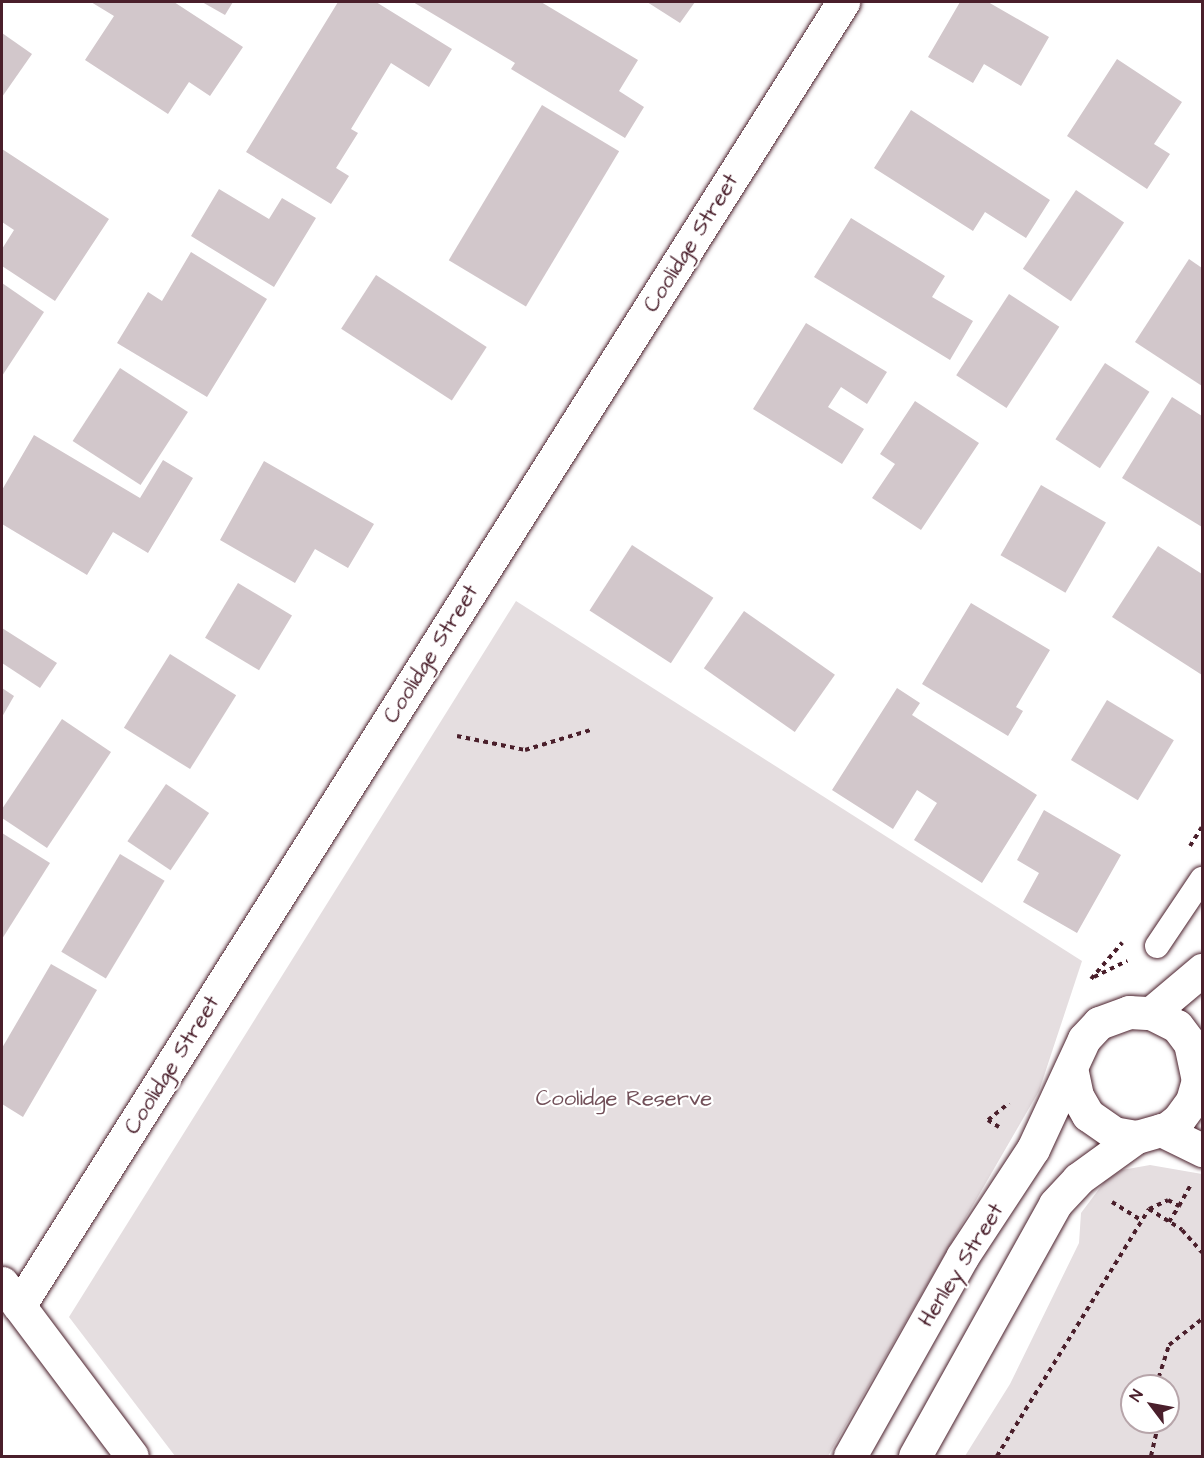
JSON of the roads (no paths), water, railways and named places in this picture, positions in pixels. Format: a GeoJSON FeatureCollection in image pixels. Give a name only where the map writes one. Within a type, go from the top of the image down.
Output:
{"type":"FeatureCollection","features":[{"type":"Feature","properties":{"kind":"street","name":"Coolidge Street"},"geometry":{"type":"LineString","coordinates":[[10,1294],[843,2]]}},
{"type":"Feature","properties":{"kind":"street"},"geometry":{"type":"LineString","coordinates":[[1151,1013],[1203,970]]}},
{"type":"Feature","properties":{"kind":"street","name":"Henley Street"},"geometry":{"type":"LineString","coordinates":[[850,1456],[962,1257],[1034,1149],[1072,1073],[1077,1051],[1099,1023],[1129,1011],[1151,1013],[1177,1026],[1199,1060],[1192,1101],[1179,1119],[1148,1133],[1078,1179],[1055,1204],[915,1456]]}},
{"type":"Feature","properties":{"kind":"street"},"geometry":{"type":"LineString","coordinates":[[1072,1073],[1077,1096],[1088,1115],[1114,1133],[1148,1133],[1199,1163]]}},
{"type":"Feature","properties":{"kind":"street"},"geometry":{"type":"LineString","coordinates":[[10,1294],[132,1456]]}},
{"type":"Feature","properties":{"kind":"lane"},"geometry":{"type":"LineString","coordinates":[[1157,946],[1203,879]]}},
{"type":"Feature","properties":{"kind":"park label","name":"Coolidge Reserve"},"geometry":{"type":"Point","coordinates":[624,1099]}}]}
